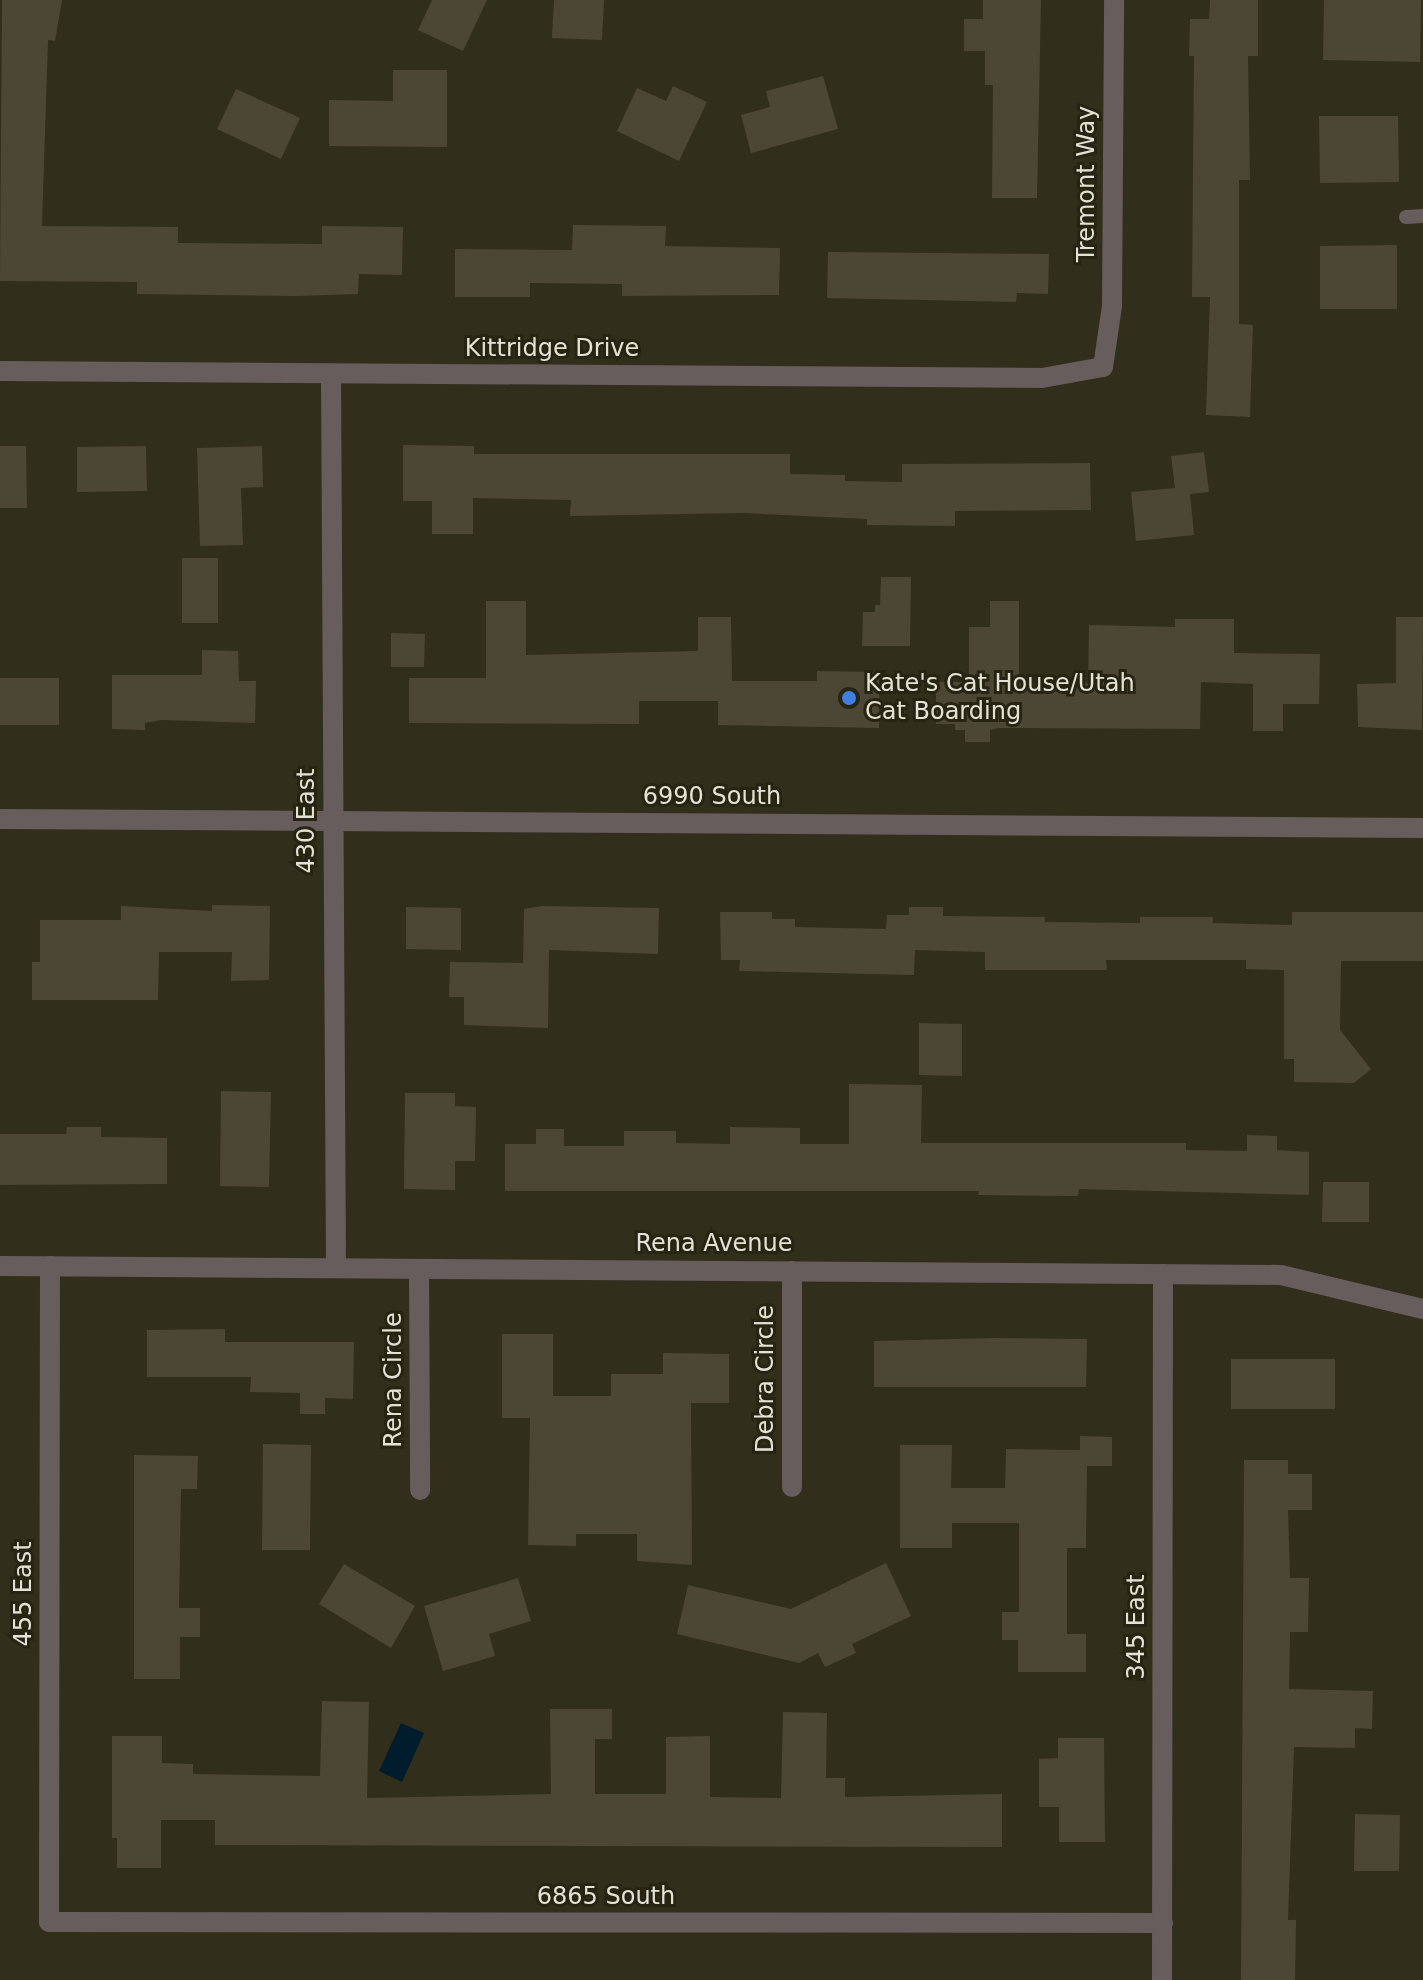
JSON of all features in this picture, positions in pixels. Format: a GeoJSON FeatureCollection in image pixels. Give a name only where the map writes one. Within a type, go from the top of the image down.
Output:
{"type":"FeatureCollection","features":[{"type":"Feature","properties":{"kind":"street","name":"Tremont Way"},"geometry":{"type":"LineString","coordinates":[[1103,367],[1112,306],[1114,0]]}},
{"type":"Feature","properties":{"kind":"street","name":"Kittridge Drive"},"geometry":{"type":"LineString","coordinates":[[0,371],[1042,378],[1103,367]]}},
{"type":"Feature","properties":{"kind":"street","name":"430 East"},"geometry":{"type":"LineString","coordinates":[[331,374],[336,1268]]}},
{"type":"Feature","properties":{"kind":"street","name":"6990 South"},"geometry":{"type":"LineString","coordinates":[[0,819],[1423,828]]}},
{"type":"Feature","properties":{"kind":"street","name":"Rena Avenue"},"geometry":{"type":"LineString","coordinates":[[0,1266],[1281,1275],[1333,1283],[1423,1309]]}},
{"type":"Feature","properties":{"kind":"street","name":"455 East"},"geometry":{"type":"LineString","coordinates":[[49,1922],[50,1266]]}},
{"type":"Feature","properties":{"kind":"street","name":"Rena Circle"},"geometry":{"type":"LineString","coordinates":[[419,1269],[420,1490]]}},
{"type":"Feature","properties":{"kind":"street","name":"Debra Circle"},"geometry":{"type":"LineString","coordinates":[[792,1271],[792,1487]]}},
{"type":"Feature","properties":{"kind":"street","name":"345 East"},"geometry":{"type":"LineString","coordinates":[[1162,1980],[1163,1274]]}},
{"type":"Feature","properties":{"kind":"street","name":"6865 South"},"geometry":{"type":"LineString","coordinates":[[49,1922],[1163,1923]]}},
{"type":"Feature","properties":{"kind":"lane"},"geometry":{"type":"LineString","coordinates":[[1406,217],[1423,216]]}},
{"type":"Feature","properties":{"kind":"water"},"geometry":{"type":"Polygon","coordinates":[[[401,1723],[424,1733],[402,1782],[379,1771],[401,1723]]]}},
{"type":"Feature","properties":{"kind":"building"},"geometry":{"type":"Polygon","coordinates":[[[2,0],[62,0],[55,41],[48,40],[42,226],[178,227],[178,243],[322,244],[322,226],[403,227],[402,275],[359,274],[358,294],[296,296],[137,294],[137,282],[0,281],[2,0]]]}},
{"type":"Feature","properties":{"kind":"building"},"geometry":{"type":"Polygon","coordinates":[[[432,0],[487,0],[463,51],[418,30],[432,0]]]}},
{"type":"Feature","properties":{"kind":"building"},"geometry":{"type":"Polygon","coordinates":[[[554,0],[604,0],[602,40],[552,38],[554,0]]]}},
{"type":"Feature","properties":{"kind":"building"},"geometry":{"type":"Polygon","coordinates":[[[983,0],[1041,0],[1037,198],[992,198],[993,85],[985,85],[985,51],[964,51],[964,19],[983,19],[983,0]]]}},
{"type":"Feature","properties":{"kind":"building"},"geometry":{"type":"Polygon","coordinates":[[[1210,0],[1258,0],[1258,56],[1248,56],[1250,180],[1239,180],[1239,324],[1253,325],[1250,417],[1206,415],[1210,297],[1192,297],[1194,56],[1189,56],[1190,19],[1209,19],[1210,0]]]}},
{"type":"Feature","properties":{"kind":"building"},"geometry":{"type":"Polygon","coordinates":[[[1324,0],[1421,0],[1420,62],[1323,60],[1324,0]]]}},
{"type":"Feature","properties":{"kind":"building"},"geometry":{"type":"Polygon","coordinates":[[[393,70],[447,70],[447,147],[329,146],[329,100],[393,101],[393,70]]]}},
{"type":"Feature","properties":{"kind":"building"},"geometry":{"type":"Polygon","coordinates":[[[823,76],[838,129],[751,153],[741,115],[770,107],[766,91],[823,76]]]}},
{"type":"Feature","properties":{"kind":"building"},"geometry":{"type":"Polygon","coordinates":[[[673,86],[707,102],[679,161],[617,131],[637,88],[666,101],[673,86]]]}},
{"type":"Feature","properties":{"kind":"building"},"geometry":{"type":"Polygon","coordinates":[[[236,89],[300,118],[281,159],[217,129],[236,89]]]}},
{"type":"Feature","properties":{"kind":"building"},"geometry":{"type":"Polygon","coordinates":[[[1319,116],[1398,116],[1399,182],[1320,183],[1319,116]]]}},
{"type":"Feature","properties":{"kind":"building"},"geometry":{"type":"Polygon","coordinates":[[[573,225],[666,226],[665,246],[780,248],[779,295],[622,296],[622,284],[530,283],[530,297],[455,297],[455,249],[572,250],[573,225]]]}},
{"type":"Feature","properties":{"kind":"building"},"geometry":{"type":"Polygon","coordinates":[[[1397,245],[1397,309],[1320,309],[1320,246],[1397,245]]]}},
{"type":"Feature","properties":{"kind":"building"},"geometry":{"type":"Polygon","coordinates":[[[828,252],[1049,254],[1048,294],[1017,293],[1016,302],[827,298],[828,252]]]}},
{"type":"Feature","properties":{"kind":"building"},"geometry":{"type":"Polygon","coordinates":[[[403,445],[474,446],[474,454],[790,454],[790,474],[845,475],[845,481],[902,482],[902,464],[1090,463],[1091,510],[955,511],[955,526],[867,525],[867,519],[744,513],[570,516],[571,500],[473,498],[473,534],[432,534],[432,501],[403,501],[403,445]]]}},
{"type":"Feature","properties":{"kind":"building"},"geometry":{"type":"Polygon","coordinates":[[[0,446],[26,446],[27,508],[0,508],[0,446]]]}},
{"type":"Feature","properties":{"kind":"building"},"geometry":{"type":"Polygon","coordinates":[[[146,446],[147,491],[77,492],[77,447],[146,446]]]}},
{"type":"Feature","properties":{"kind":"building"},"geometry":{"type":"Polygon","coordinates":[[[262,446],[263,487],[241,488],[243,545],[200,546],[197,448],[262,446]]]}},
{"type":"Feature","properties":{"kind":"building"},"geometry":{"type":"Polygon","coordinates":[[[1204,452],[1209,492],[1190,494],[1194,535],[1136,541],[1131,492],[1175,488],[1171,456],[1204,452]]]}},
{"type":"Feature","properties":{"kind":"building"},"geometry":{"type":"Polygon","coordinates":[[[182,558],[218,558],[218,623],[182,623],[182,558]]]}},
{"type":"Feature","properties":{"kind":"building"},"geometry":{"type":"Polygon","coordinates":[[[881,577],[911,577],[910,646],[862,646],[863,612],[875,612],[875,605],[880,605],[881,577]]]}},
{"type":"Feature","properties":{"kind":"building"},"geometry":{"type":"Polygon","coordinates":[[[486,601],[526,601],[526,655],[698,651],[698,617],[731,617],[732,681],[817,681],[817,671],[879,672],[879,728],[718,725],[718,701],[639,701],[639,724],[409,723],[409,678],[486,678],[486,601]]]}},
{"type":"Feature","properties":{"kind":"building"},"geometry":{"type":"Polygon","coordinates":[[[990,601],[1019,601],[1019,683],[1088,683],[1089,625],[1175,627],[1175,619],[1234,619],[1234,653],[1320,654],[1319,704],[1283,704],[1283,731],[1253,731],[1253,684],[1201,682],[1200,729],[998,728],[990,730],[990,742],[965,742],[965,730],[955,730],[955,724],[936,724],[936,682],[969,682],[969,627],[990,627],[990,601]]]}},
{"type":"Feature","properties":{"kind":"building"},"geometry":{"type":"Polygon","coordinates":[[[1396,617],[1423,617],[1422,730],[1358,727],[1357,684],[1396,683],[1396,617]]]}},
{"type":"Feature","properties":{"kind":"building"},"geometry":{"type":"Polygon","coordinates":[[[391,633],[425,634],[424,667],[391,667],[391,633]]]}},
{"type":"Feature","properties":{"kind":"building"},"geometry":{"type":"Polygon","coordinates":[[[202,650],[238,651],[239,681],[256,681],[255,723],[161,720],[145,723],[145,730],[112,729],[112,675],[202,675],[202,650]]]}},
{"type":"Feature","properties":{"kind":"building"},"geometry":{"type":"Polygon","coordinates":[[[0,678],[59,678],[59,725],[0,725],[0,678]]]}},
{"type":"Feature","properties":{"kind":"building"},"geometry":{"type":"Polygon","coordinates":[[[212,905],[270,906],[269,980],[231,981],[232,952],[159,952],[158,1000],[32,1000],[32,962],[40,962],[40,920],[121,920],[121,906],[212,911],[212,905]]]}},
{"type":"Feature","properties":{"kind":"building"},"geometry":{"type":"Polygon","coordinates":[[[542,906],[659,908],[658,954],[549,950],[548,1028],[464,1025],[464,997],[449,997],[450,962],[523,963],[524,909],[542,906]]]}},
{"type":"Feature","properties":{"kind":"building"},"geometry":{"type":"Polygon","coordinates":[[[406,907],[461,908],[461,950],[406,949],[406,907]]]}},
{"type":"Feature","properties":{"kind":"building"},"geometry":{"type":"Polygon","coordinates":[[[909,907],[943,907],[943,916],[1045,917],[1045,922],[1140,923],[1140,917],[1213,917],[1213,923],[1292,925],[1292,912],[1423,912],[1423,961],[1341,961],[1340,1030],[1371,1069],[1354,1083],[1294,1082],[1294,1059],[1284,1059],[1284,970],[1246,969],[1246,960],[1106,960],[1107,970],[985,970],[985,952],[915,950],[914,975],[739,971],[740,960],[721,960],[720,912],[772,912],[772,919],[795,919],[795,927],[886,929],[887,915],[909,915],[909,907]]]}},
{"type":"Feature","properties":{"kind":"building"},"geometry":{"type":"Polygon","coordinates":[[[919,1023],[962,1024],[962,1076],[919,1075],[919,1023]]]}},
{"type":"Feature","properties":{"kind":"building"},"geometry":{"type":"Polygon","coordinates":[[[849,1084],[922,1085],[921,1143],[1186,1143],[1186,1150],[1247,1151],[1247,1135],[1277,1136],[1277,1150],[1309,1152],[1309,1195],[1079,1189],[1078,1196],[978,1195],[979,1191],[505,1191],[505,1144],[536,1144],[536,1129],[564,1129],[564,1146],[624,1146],[624,1131],[676,1131],[676,1143],[730,1144],[730,1127],[800,1128],[800,1144],[849,1144],[849,1084]]]}},
{"type":"Feature","properties":{"kind":"building"},"geometry":{"type":"Polygon","coordinates":[[[221,1091],[271,1092],[269,1187],[220,1186],[221,1091]]]}},
{"type":"Feature","properties":{"kind":"building"},"geometry":{"type":"Polygon","coordinates":[[[405,1093],[455,1093],[455,1106],[476,1107],[475,1161],[455,1161],[455,1190],[404,1189],[405,1093]]]}},
{"type":"Feature","properties":{"kind":"building"},"geometry":{"type":"Polygon","coordinates":[[[67,1127],[101,1127],[101,1137],[167,1138],[167,1184],[0,1185],[0,1134],[66,1134],[67,1127]]]}},
{"type":"Feature","properties":{"kind":"building"},"geometry":{"type":"Polygon","coordinates":[[[1323,1182],[1369,1182],[1369,1222],[1322,1222],[1323,1182]]]}},
{"type":"Feature","properties":{"kind":"building"},"geometry":{"type":"Polygon","coordinates":[[[225,1329],[225,1342],[354,1342],[353,1399],[325,1398],[325,1414],[300,1414],[300,1393],[250,1392],[251,1377],[147,1377],[147,1330],[225,1329]]]}},
{"type":"Feature","properties":{"kind":"building"},"geometry":{"type":"Polygon","coordinates":[[[502,1334],[553,1334],[553,1396],[611,1396],[611,1374],[663,1374],[663,1353],[729,1354],[729,1403],[691,1403],[692,1565],[637,1561],[637,1534],[576,1534],[576,1546],[528,1545],[530,1418],[502,1418],[502,1334]]]}},
{"type":"Feature","properties":{"kind":"building"},"geometry":{"type":"Polygon","coordinates":[[[1087,1339],[1086,1387],[874,1387],[874,1341],[1087,1339]]]}},
{"type":"Feature","properties":{"kind":"building"},"geometry":{"type":"Polygon","coordinates":[[[1231,1359],[1335,1359],[1335,1409],[1231,1409],[1231,1359]]]}},
{"type":"Feature","properties":{"kind":"building"},"geometry":{"type":"Polygon","coordinates":[[[1080,1436],[1112,1437],[1112,1466],[1087,1466],[1086,1548],[1067,1548],[1067,1634],[1086,1634],[1086,1672],[1018,1672],[1018,1640],[1002,1640],[1002,1612],[1019,1612],[1019,1523],[952,1523],[952,1548],[900,1548],[900,1445],[952,1445],[951,1488],[1005,1488],[1006,1449],[1080,1450],[1080,1436]]]}},
{"type":"Feature","properties":{"kind":"building"},"geometry":{"type":"Polygon","coordinates":[[[263,1444],[311,1445],[310,1550],[262,1550],[263,1444]]]}},
{"type":"Feature","properties":{"kind":"building"},"geometry":{"type":"Polygon","coordinates":[[[134,1455],[198,1456],[197,1489],[181,1489],[179,1608],[200,1608],[200,1637],[180,1637],[180,1679],[134,1679],[134,1455]]]}},
{"type":"Feature","properties":{"kind":"building"},"geometry":{"type":"Polygon","coordinates":[[[1244,1460],[1288,1460],[1288,1474],[1312,1474],[1312,1510],[1288,1510],[1290,1578],[1309,1578],[1308,1632],[1290,1632],[1289,1689],[1373,1691],[1372,1729],[1355,1728],[1355,1748],[1294,1747],[1288,1920],[1296,1920],[1295,1980],[1241,1980],[1244,1460]]]}},
{"type":"Feature","properties":{"kind":"building"},"geometry":{"type":"Polygon","coordinates":[[[886,1563],[911,1616],[852,1644],[856,1653],[825,1667],[818,1653],[799,1663],[677,1634],[688,1585],[791,1609],[886,1563]]]}},
{"type":"Feature","properties":{"kind":"building"},"geometry":{"type":"Polygon","coordinates":[[[344,1564],[415,1606],[391,1648],[319,1604],[344,1564]]]}},
{"type":"Feature","properties":{"kind":"building"},"geometry":{"type":"Polygon","coordinates":[[[518,1578],[531,1621],[489,1634],[495,1656],[443,1671],[424,1606],[518,1578]]]}},
{"type":"Feature","properties":{"kind":"building"},"geometry":{"type":"Polygon","coordinates":[[[322,1701],[369,1702],[367,1798],[551,1794],[550,1709],[612,1709],[612,1739],[595,1739],[595,1794],[666,1794],[666,1737],[710,1736],[710,1797],[781,1798],[783,1712],[827,1713],[826,1778],[845,1778],[845,1797],[1002,1794],[1002,1847],[215,1845],[215,1820],[161,1820],[161,1868],[117,1868],[117,1838],[112,1838],[112,1736],[162,1736],[162,1763],[193,1764],[193,1774],[320,1776],[322,1701]]]}},
{"type":"Feature","properties":{"kind":"building"},"geometry":{"type":"Polygon","coordinates":[[[1058,1738],[1104,1738],[1105,1842],[1059,1842],[1059,1807],[1039,1807],[1039,1759],[1058,1758],[1058,1738]]]}},
{"type":"Feature","properties":{"kind":"building"},"geometry":{"type":"Polygon","coordinates":[[[1355,1814],[1400,1815],[1399,1871],[1354,1871],[1355,1814]]]}},
{"type":"Feature","properties":{"kind":"place","name":"Kate's Cat House/Utah Cat Boarding"},"geometry":{"type":"Point","coordinates":[849,698]}}]}
